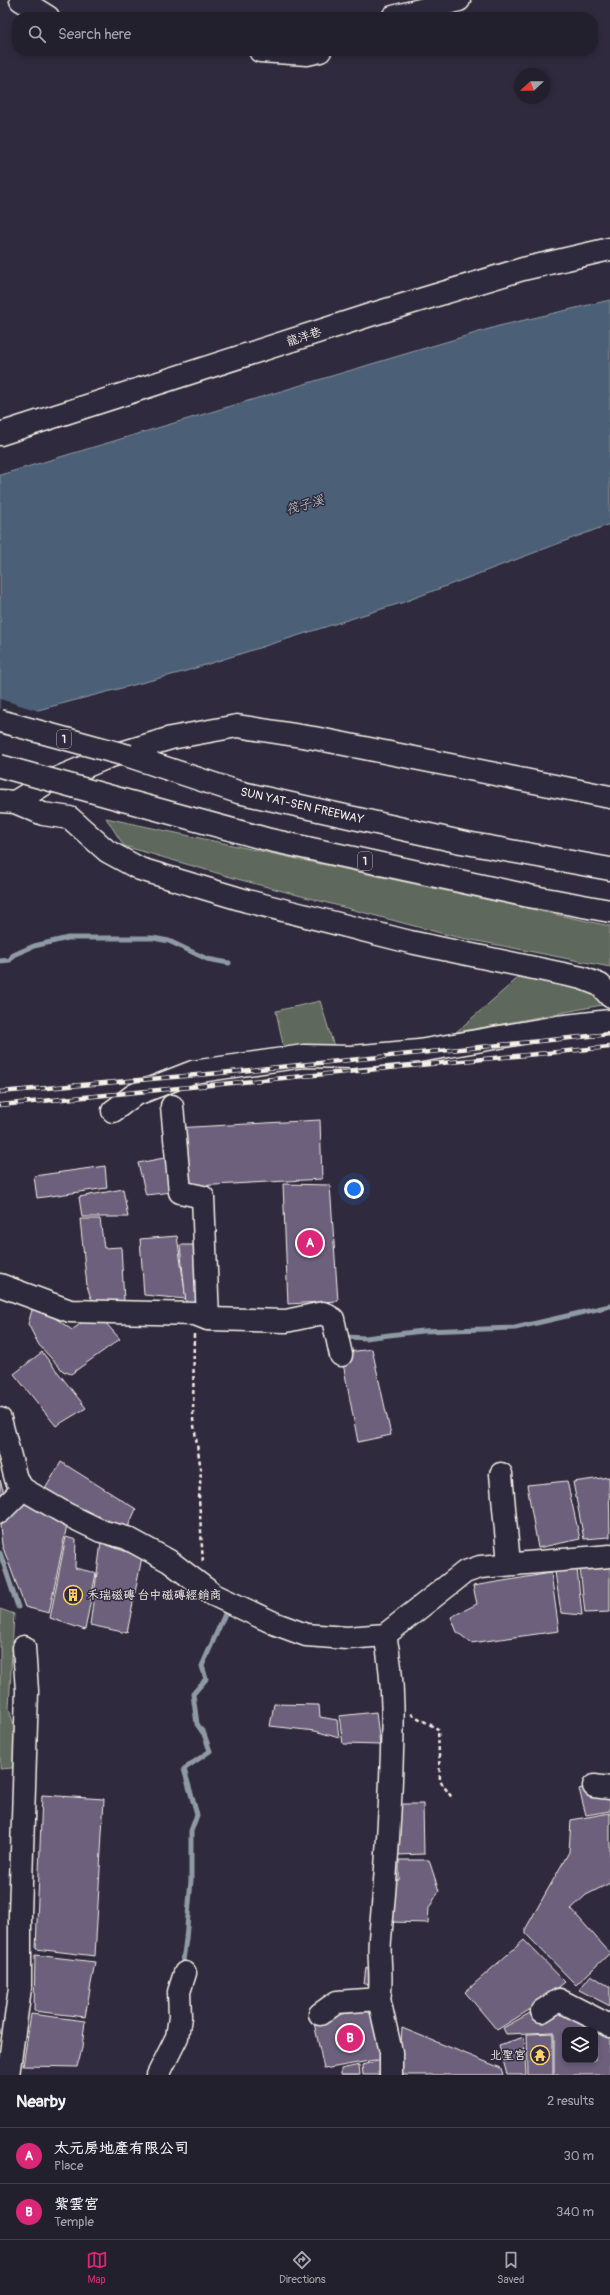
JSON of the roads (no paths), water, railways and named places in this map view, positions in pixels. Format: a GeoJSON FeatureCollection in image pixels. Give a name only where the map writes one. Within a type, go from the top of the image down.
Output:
{"type":"FeatureCollection","features":[{"type":"Feature","properties":{"kind":"main road"},"geometry":{"type":"LineString","coordinates":[[21,0],[40,12]]}},
{"type":"Feature","properties":{"kind":"main road"},"geometry":{"type":"LineString","coordinates":[[412,12],[459,0]]}},
{"type":"Feature","properties":{"kind":"main road","name":"龍洋巷"},"geometry":{"type":"LineString","coordinates":[[0,434],[370,315],[523,269],[610,249]]}},
{"type":"Feature","properties":{"kind":"main road","name":"SUN YAT-SEN FREEWAY"},"geometry":{"type":"LineString","coordinates":[[0,721],[129,756],[238,792],[461,842],[610,869]]}},
{"type":"Feature","properties":{"kind":"main road"},"geometry":{"type":"LineString","coordinates":[[8,801],[108,757],[171,738],[237,726],[314,738],[610,798]]}},
{"type":"Feature","properties":{"kind":"main road","name":"1"},"geometry":{"type":"LineString","coordinates":[[0,766],[270,840],[529,896],[610,911]]}},
{"type":"Feature","properties":{"kind":"main road"},"geometry":{"type":"LineString","coordinates":[[8,801],[43,814],[70,818],[107,851],[140,869],[247,901],[410,942],[588,979],[600,985],[610,996]]}},
{"type":"Feature","properties":{"kind":"main road"},"geometry":{"type":"LineString","coordinates":[[113,1111],[134,1095],[193,1072],[304,1056],[351,1057],[418,1051],[558,1027],[610,1021]]}},
{"type":"Feature","properties":{"kind":"main road"},"geometry":{"type":"LineString","coordinates":[[172,1106],[180,1192],[203,1197],[201,1316]]}},
{"type":"Feature","properties":{"kind":"main road"},"geometry":{"type":"LineString","coordinates":[[0,1285],[70,1311],[286,1320],[323,1313],[332,1319],[341,1355]]}},
{"type":"Feature","properties":{"kind":"main road"},"geometry":{"type":"LineString","coordinates":[[0,1419],[16,1479],[23,1489],[68,1515],[101,1531],[127,1538],[169,1562],[214,1594],[276,1624],[306,1635],[347,1638],[385,1635],[465,1572],[480,1567],[610,1556]]}},
{"type":"Feature","properties":{"kind":"main road"},"geometry":{"type":"LineString","coordinates":[[501,1474],[509,1564]]}},
{"type":"Feature","properties":{"kind":"main road"},"geometry":{"type":"LineString","coordinates":[[0,1512],[23,1489]]}},
{"type":"Feature","properties":{"kind":"main road"},"geometry":{"type":"LineString","coordinates":[[385,1635],[390,1661],[394,1705],[388,1855],[378,1959],[382,1982],[379,1999],[391,2052],[392,2075]]}},
{"type":"Feature","properties":{"kind":"main road"},"geometry":{"type":"LineString","coordinates":[[8,2075],[20,1988],[20,1915],[27,1691],[24,1647]]}},
{"type":"Feature","properties":{"kind":"main road"},"geometry":{"type":"LineString","coordinates":[[158,2075],[177,2036],[180,2017],[179,1992],[186,1973]]}},
{"type":"Feature","properties":{"kind":"main road"},"geometry":{"type":"LineString","coordinates":[[320,2014],[336,2002],[379,1999]]}},
{"type":"Feature","properties":{"kind":"main road"},"geometry":{"type":"LineString","coordinates":[[542,2011],[559,2000],[610,2026]]}},
{"type":"Feature","properties":{"kind":"water","name":"筏子溪"},"geometry":{"type":"Polygon","coordinates":[[[610,300],[610,524],[404,602],[183,672],[0,720],[0,475],[499,326],[610,300]]]}},
{"type":"Feature","properties":{"kind":"waterway"},"geometry":{"type":"LineString","coordinates":[[0,961],[10,960],[13,955],[34,946],[68,938],[153,938],[169,941],[207,959],[229,963]]}},
{"type":"Feature","properties":{"kind":"waterway"},"geometry":{"type":"LineString","coordinates":[[345,1334],[347,1337],[365,1338],[422,1331],[515,1328],[610,1306]]}},
{"type":"Feature","properties":{"kind":"waterway"},"geometry":{"type":"LineString","coordinates":[[0,1553],[18,1607]]}},
{"type":"Feature","properties":{"kind":"waterway"},"geometry":{"type":"LineString","coordinates":[[182,1968],[191,1880],[191,1831],[197,1815],[184,1769],[210,1751],[204,1734],[197,1724],[193,1694],[206,1679],[202,1666],[228,1607]]}},
{"type":"Feature","properties":{"kind":"railway"},"geometry":{"type":"LineString","coordinates":[[0,1092],[220,1073],[610,1034]]}},
{"type":"Feature","properties":{"kind":"railway"},"geometry":{"type":"LineString","coordinates":[[0,1105],[610,1047]]}},
{"type":"Feature","properties":{"kind":"place","name":"太元房地產有限公司"},"geometry":{"type":"Point","coordinates":[310,1243]}},
{"type":"Feature","properties":{"kind":"place","name":"禾瑞磁磚 台中磁磚經銷商"},"geometry":{"type":"Point","coordinates":[73,1595]}},
{"type":"Feature","properties":{"kind":"place","name":"紫雲宮"},"geometry":{"type":"Point","coordinates":[350,2038]}},
{"type":"Feature","properties":{"kind":"place","name":"北聖宮"},"geometry":{"type":"Point","coordinates":[540,2055]}}]}
